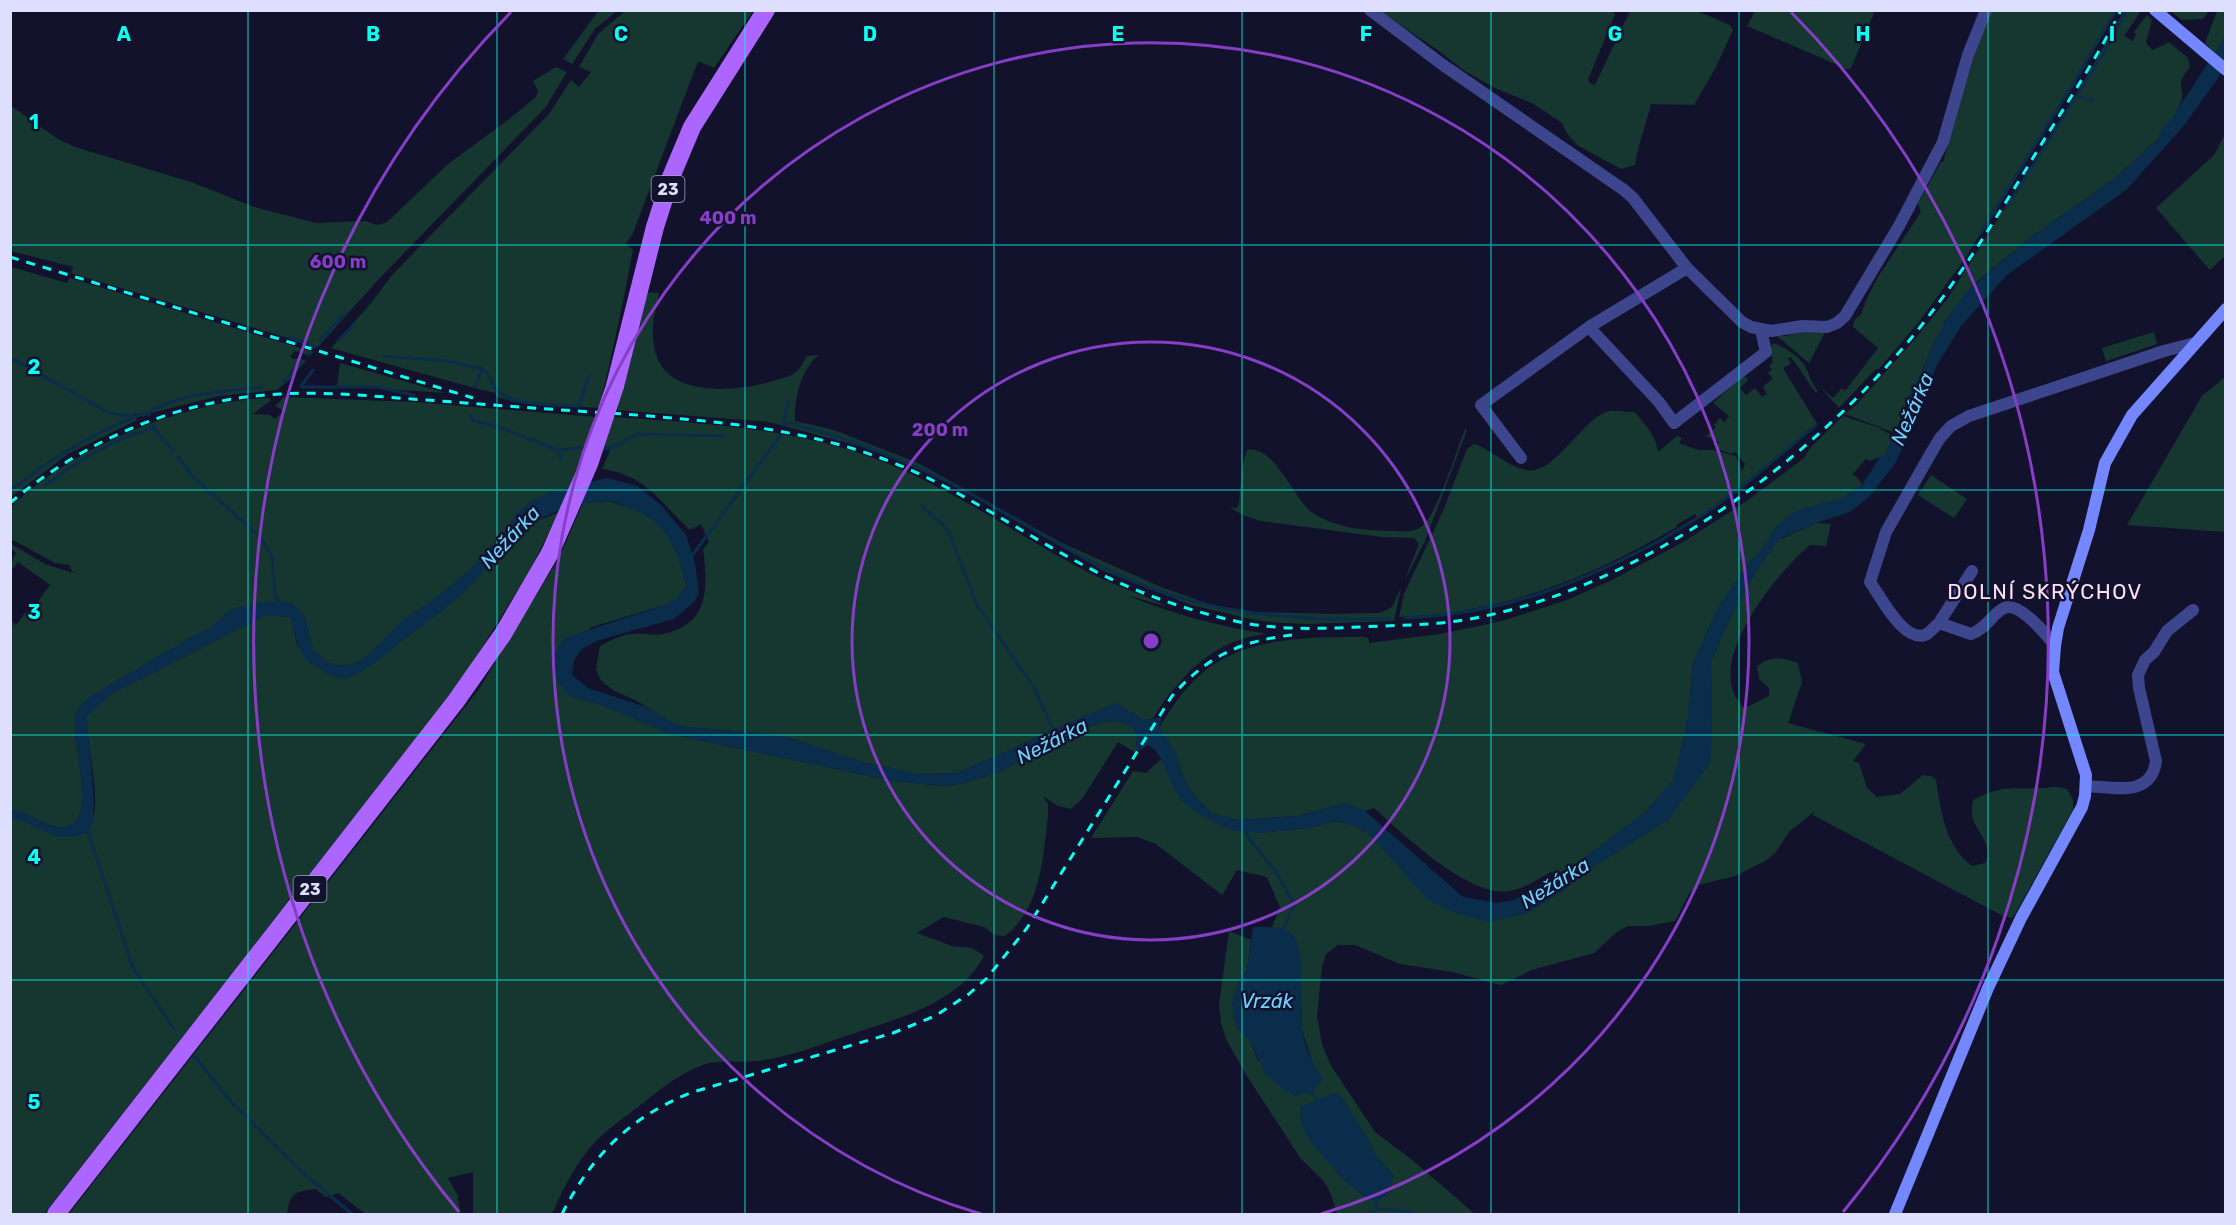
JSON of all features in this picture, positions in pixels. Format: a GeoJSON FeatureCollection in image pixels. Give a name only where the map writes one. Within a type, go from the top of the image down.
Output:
{"type":"FeatureCollection","features":[{"type":"Feature","properties":{"kind":"main road","name":"23"},"geometry":{"type":"LineString","coordinates":[[56,1215],[456,701],[503,634],[550,554],[589,464],[615,386],[655,227],[692,127],[766,10]]}},
{"type":"Feature","properties":{"kind":"street"},"geometry":{"type":"LineString","coordinates":[[1370,10],[1443,65],[1624,190],[1633,198],[1687,268],[1742,322],[1761,330],[1803,326],[1827,327],[1837,323],[1845,316],[1899,226],[1943,142],[1968,55],[1986,10]]}},
{"type":"Feature","properties":{"kind":"street"},"geometry":{"type":"LineString","coordinates":[[2155,10],[2226,70]]}},
{"type":"Feature","properties":{"kind":"street"},"geometry":{"type":"LineString","coordinates":[[1521,458],[1481,405],[1590,327],[1687,268]]}},
{"type":"Feature","properties":{"kind":"street"},"geometry":{"type":"LineString","coordinates":[[1895,1215],[1988,988],[2021,918],[2079,815],[2085,796],[2083,763],[2053,672],[2055,646],[2062,617],[2089,530],[2105,463],[2132,415],[2226,309]]}},
{"type":"Feature","properties":{"kind":"street"},"geometry":{"type":"LineString","coordinates":[[1590,327],[1659,402],[1674,423],[1766,352],[1761,330]]}},
{"type":"Feature","properties":{"kind":"street"},"geometry":{"type":"LineString","coordinates":[[1972,571],[1940,622],[1927,635],[1916,636],[1905,631],[1870,582],[1886,532],[1940,438],[1952,426],[1969,416],[2194,343]]}},
{"type":"Feature","properties":{"kind":"street"},"geometry":{"type":"LineString","coordinates":[[1940,622],[1971,634],[1979,631],[2004,608],[2012,607],[2042,628],[2055,646]]}},
{"type":"Feature","properties":{"kind":"street"},"geometry":{"type":"LineString","coordinates":[[2086,786],[2137,787],[2150,780],[2155,772],[2156,761],[2138,675],[2145,660],[2154,652],[2167,631],[2193,610]]}},
{"type":"Feature","properties":{"kind":"street"},"geometry":{"type":"LineString","coordinates":[[2042,628],[2062,617]]}},
{"type":"Feature","properties":{"kind":"green space"},"geometry":{"type":"Polygon","coordinates":[[[599,10],[617,11],[595,29],[572,64],[563,59],[599,10]]]}},
{"type":"Feature","properties":{"kind":"green space"},"geometry":{"type":"Polygon","coordinates":[[[625,11],[753,11],[714,68],[698,61],[633,233],[626,244],[633,250],[599,408],[514,402],[497,397],[496,393],[331,348],[393,274],[549,114],[571,80],[579,87],[591,72],[579,67],[598,34],[625,11]]]}},
{"type":"Feature","properties":{"kind":"green space"},"geometry":{"type":"Polygon","coordinates":[[[1380,11],[1612,11],[1615,14],[1588,80],[1595,85],[1630,11],[1697,11],[1730,25],[1733,30],[1715,69],[1694,105],[1651,104],[1635,165],[1621,169],[1577,145],[1562,123],[1532,103],[1497,89],[1463,70],[1380,11]]]}},
{"type":"Feature","properties":{"kind":"green space"},"geometry":{"type":"Polygon","coordinates":[[[1755,11],[1871,11],[1874,13],[1851,68],[1847,69],[1747,26],[1755,11]]]}},
{"type":"Feature","properties":{"kind":"green space"},"geometry":{"type":"Polygon","coordinates":[[[1990,11],[2115,11],[2098,43],[1964,260],[1918,323],[1878,370],[1876,369],[1839,408],[1819,386],[1833,398],[1842,388],[1845,391],[1878,348],[1853,327],[1854,323],[1861,315],[1878,277],[1921,212],[1918,203],[1943,162],[1980,37],[1990,11]]]}},
{"type":"Feature","properties":{"kind":"green space"},"geometry":{"type":"Polygon","coordinates":[[[2124,11],[2141,11],[2124,36],[2133,41],[2136,34],[2134,32],[2147,15],[2152,20],[2146,43],[2153,50],[2169,42],[2188,58],[2190,67],[2182,79],[2181,102],[2158,139],[2114,179],[2032,236],[1974,284],[1943,323],[1943,329],[1936,338],[1911,391],[1895,433],[1845,414],[1857,404],[1916,338],[1948,298],[2074,99],[2124,11]]]}},
{"type":"Feature","properties":{"kind":"green space"},"geometry":{"type":"Polygon","coordinates":[[[2170,11],[2209,11],[2203,19],[2182,20],[2170,11]]]}},
{"type":"Feature","properties":{"kind":"green space"},"geometry":{"type":"Polygon","coordinates":[[[2217,11],[2225,11],[2225,37],[2215,53],[2205,43],[2217,11]]]}},
{"type":"Feature","properties":{"kind":"green space"},"geometry":{"type":"Polygon","coordinates":[[[556,67],[567,72],[545,108],[377,281],[318,347],[71,273],[73,267],[11,251],[11,106],[58,139],[75,147],[191,182],[254,207],[316,223],[366,221],[376,225],[386,223],[448,164],[536,97],[538,91],[533,81],[556,67]]]}},
{"type":"Feature","properties":{"kind":"green space"},"geometry":{"type":"Polygon","coordinates":[[[2225,134],[2225,256],[2210,270],[2156,208],[2214,155],[2225,134]]]}},
{"type":"Feature","properties":{"kind":"green space"},"geometry":{"type":"Polygon","coordinates":[[[11,267],[67,283],[70,278],[313,352],[310,356],[295,351],[290,356],[293,359],[300,358],[306,361],[277,390],[219,396],[143,417],[141,414],[133,414],[137,420],[68,454],[11,497],[11,267]]]}},
{"type":"Feature","properties":{"kind":"green space"},"geometry":{"type":"Polygon","coordinates":[[[646,292],[659,293],[653,325],[653,341],[657,357],[665,370],[676,379],[707,388],[741,388],[791,375],[799,369],[807,356],[819,355],[803,376],[796,404],[795,421],[834,430],[918,463],[1062,543],[1161,587],[1212,605],[1257,612],[1380,613],[1392,607],[1401,588],[1394,621],[1282,623],[1255,620],[1191,605],[1106,572],[949,483],[916,467],[859,446],[769,422],[616,410],[646,292]]]}},
{"type":"Feature","properties":{"kind":"green space"},"geometry":{"type":"Polygon","coordinates":[[[1805,331],[1825,332],[1809,363],[1776,335],[1785,336],[1805,331]]]}},
{"type":"Feature","properties":{"kind":"green space"},"geometry":{"type":"Polygon","coordinates":[[[2154,332],[2157,344],[2106,361],[2102,348],[2154,332]]]}},
{"type":"Feature","properties":{"kind":"green space"},"geometry":{"type":"Polygon","coordinates":[[[1773,343],[1793,354],[1805,366],[1818,391],[1816,393],[1791,357],[1788,358],[1791,364],[1783,368],[1817,424],[1742,487],[1697,518],[1695,514],[1644,546],[1544,590],[1474,609],[1399,617],[1404,594],[1443,511],[1467,449],[1474,444],[1519,468],[1535,470],[1556,457],[1596,417],[1609,411],[1634,412],[1652,435],[1658,452],[1677,436],[1682,438],[1679,443],[1698,450],[1713,450],[1736,456],[1742,471],[1745,464],[1735,452],[1732,454],[1716,449],[1719,442],[1706,436],[1716,427],[1714,425],[1720,418],[1724,422],[1729,416],[1713,403],[1744,375],[1748,380],[1740,388],[1746,395],[1755,388],[1762,397],[1767,394],[1763,387],[1773,378],[1768,373],[1772,369],[1769,366],[1773,362],[1770,349],[1773,343]]]}},
{"type":"Feature","properties":{"kind":"green space"},"geometry":{"type":"Polygon","coordinates":[[[340,363],[446,393],[337,386],[340,363]]]}},
{"type":"Feature","properties":{"kind":"green space"},"geometry":{"type":"Polygon","coordinates":[[[2225,377],[2225,532],[2127,525],[2202,396],[2225,377]]]}},
{"type":"Feature","properties":{"kind":"green space"},"geometry":{"type":"Polygon","coordinates":[[[284,397],[414,402],[596,417],[571,488],[552,492],[530,502],[515,516],[506,531],[469,571],[432,601],[402,621],[369,655],[354,664],[341,666],[329,663],[313,650],[304,616],[290,602],[262,602],[232,609],[209,629],[193,636],[90,697],[78,709],[75,722],[82,795],[81,811],[75,822],[64,827],[57,827],[11,810],[11,621],[16,625],[26,612],[29,614],[50,585],[18,562],[11,571],[11,563],[16,553],[11,548],[11,544],[45,564],[73,573],[69,565],[55,563],[11,539],[11,507],[66,465],[132,431],[202,408],[237,401],[270,398],[270,401],[253,414],[270,415],[275,419],[284,411],[275,406],[284,397]]]}},
{"type":"Feature","properties":{"kind":"green space"},"geometry":{"type":"Polygon","coordinates":[[[1843,416],[1877,427],[1894,436],[1885,455],[1870,461],[1866,459],[1852,475],[1857,477],[1862,485],[1843,498],[1796,511],[1776,527],[1765,546],[1750,562],[1720,604],[1693,663],[1688,719],[1674,780],[1644,813],[1573,866],[1557,875],[1551,872],[1515,890],[1493,890],[1475,884],[1437,862],[1374,808],[1365,811],[1345,803],[1298,816],[1237,820],[1211,813],[1192,793],[1183,776],[1176,754],[1159,728],[1189,686],[1218,661],[1237,652],[1279,641],[1323,637],[1365,637],[1369,639],[1369,643],[1440,634],[1502,621],[1567,600],[1612,580],[1685,541],[1748,500],[1804,458],[1810,448],[1843,416]]]}},
{"type":"Feature","properties":{"kind":"green space"},"geometry":{"type":"Polygon","coordinates":[[[614,417],[736,427],[797,437],[856,452],[914,475],[1089,573],[1169,607],[1126,595],[1195,619],[1267,634],[1231,643],[1200,662],[1174,688],[1153,718],[1144,720],[1124,708],[1091,713],[958,773],[917,774],[858,761],[797,740],[769,734],[685,727],[673,723],[635,700],[614,691],[600,679],[596,669],[600,646],[608,642],[631,634],[663,634],[690,622],[698,613],[705,590],[703,549],[709,542],[701,524],[690,530],[642,484],[618,472],[602,469],[611,448],[604,446],[614,417]]]}},
{"type":"Feature","properties":{"kind":"green space"},"geometry":{"type":"Polygon","coordinates":[[[1465,429],[1467,430],[1425,541],[1404,582],[1418,546],[1414,538],[1382,537],[1261,521],[1245,516],[1229,507],[1236,508],[1239,504],[1242,467],[1247,450],[1257,451],[1267,456],[1275,464],[1306,507],[1322,518],[1362,529],[1415,530],[1426,522],[1432,513],[1465,429]]]}},
{"type":"Feature","properties":{"kind":"green space"},"geometry":{"type":"Polygon","coordinates":[[[1931,475],[1967,499],[1954,518],[1918,495],[1931,475]]]}},
{"type":"Feature","properties":{"kind":"green space"},"geometry":{"type":"Polygon","coordinates":[[[609,501],[636,510],[650,518],[666,533],[677,553],[686,585],[678,598],[668,604],[592,627],[552,657],[554,676],[570,696],[603,705],[670,734],[894,781],[945,786],[965,783],[1001,771],[1083,728],[1103,722],[1119,721],[1133,727],[1137,737],[1136,753],[1118,742],[1082,799],[1071,809],[1058,806],[1043,796],[1048,804],[1048,816],[1038,881],[1026,912],[1005,936],[995,935],[984,927],[944,917],[917,933],[952,946],[972,948],[984,956],[973,973],[958,987],[924,1008],[803,1051],[758,1061],[707,1064],[684,1074],[615,1124],[592,1145],[572,1173],[552,1214],[473,1214],[473,1172],[448,1178],[457,1194],[461,1214],[366,1214],[338,1193],[326,1197],[316,1189],[295,1194],[287,1214],[69,1214],[479,689],[559,558],[583,503],[609,501]]]}},
{"type":"Feature","properties":{"kind":"green space"},"geometry":{"type":"Polygon","coordinates":[[[559,512],[529,572],[463,678],[44,1214],[11,1214],[10,819],[18,819],[57,836],[87,833],[93,817],[95,791],[87,715],[111,694],[266,615],[291,617],[297,645],[311,664],[362,671],[462,594],[498,556],[537,521],[559,512]]]}},
{"type":"Feature","properties":{"kind":"green space"},"geometry":{"type":"Polygon","coordinates":[[[1816,523],[1831,524],[1826,546],[1810,545],[1796,558],[1779,576],[1748,622],[1736,646],[1731,669],[1733,691],[1745,708],[1769,696],[1769,688],[1759,679],[1757,666],[1767,660],[1777,658],[1798,663],[1802,682],[1788,723],[1866,744],[1853,761],[1859,763],[1867,788],[1877,797],[1900,794],[1923,775],[1931,776],[1936,780],[1942,816],[1950,838],[1963,858],[1972,866],[1985,863],[1988,852],[1985,841],[1972,817],[1973,800],[2005,789],[2055,787],[2067,789],[2073,800],[2073,810],[2015,914],[2012,918],[2001,915],[1813,815],[1814,812],[1789,832],[1775,853],[1765,861],[1735,876],[1698,885],[1689,894],[1675,921],[1649,926],[1628,926],[1617,932],[1594,953],[1532,970],[1501,985],[1452,972],[1400,964],[1355,945],[1338,945],[1326,954],[1322,967],[1317,1016],[1322,1044],[1330,1064],[1375,1132],[1411,1159],[1475,1214],[1337,1214],[1330,1192],[1323,1180],[1301,1159],[1247,1076],[1226,1039],[1221,1023],[1219,1005],[1229,931],[1251,940],[1247,970],[1239,981],[1232,1002],[1236,1026],[1251,1042],[1258,1061],[1314,1067],[1302,1030],[1300,957],[1285,930],[1272,927],[1280,907],[1267,877],[1237,870],[1222,895],[1156,844],[1137,837],[1091,838],[1133,771],[1146,773],[1161,759],[1183,802],[1259,833],[1308,828],[1337,821],[1356,826],[1370,835],[1403,870],[1458,914],[1559,894],[1585,872],[1669,819],[1712,729],[1711,661],[1732,614],[1761,563],[1779,540],[1816,523]],[[1333,1094],[1300,1107],[1330,1163],[1357,1190],[1394,1176],[1374,1154],[1369,1141],[1340,1095],[1333,1094]]]}},
{"type":"Feature","properties":{"kind":"water","name":"Nežárka"},"geometry":{"type":"Polygon","coordinates":[[[2225,37],[2225,65],[2218,78],[2183,127],[2126,190],[2007,275],[1961,326],[1937,365],[1896,462],[1869,497],[1850,512],[1781,538],[1761,563],[1732,614],[1711,661],[1710,763],[1669,819],[1585,872],[1559,894],[1528,913],[1489,922],[1458,914],[1428,900],[1370,835],[1356,826],[1337,821],[1308,828],[1259,833],[1229,830],[1200,815],[1183,802],[1175,791],[1155,750],[1148,745],[1136,753],[1137,737],[1133,727],[1119,721],[1103,722],[1083,728],[1001,771],[965,783],[945,786],[894,781],[670,734],[603,705],[569,696],[554,676],[552,657],[564,638],[668,604],[678,598],[686,585],[675,549],[653,520],[643,513],[609,501],[571,507],[535,522],[516,538],[456,599],[372,665],[353,676],[338,678],[316,666],[300,650],[291,617],[266,615],[111,694],[87,716],[94,809],[89,830],[79,836],[61,837],[23,821],[11,819],[11,810],[56,827],[75,822],[81,811],[82,795],[75,722],[78,709],[89,697],[209,629],[232,609],[262,602],[290,602],[304,616],[313,650],[329,663],[341,666],[354,664],[369,655],[401,621],[432,601],[469,571],[506,531],[515,516],[530,502],[552,492],[607,478],[637,486],[661,505],[686,535],[695,563],[699,593],[694,602],[674,619],[599,640],[582,649],[574,660],[572,675],[588,688],[646,707],[673,723],[685,727],[769,734],[797,740],[858,761],[917,774],[958,773],[1116,703],[1144,720],[1162,717],[1159,728],[1176,754],[1183,776],[1192,793],[1211,813],[1237,820],[1298,816],[1345,803],[1365,811],[1463,897],[1497,903],[1514,900],[1573,866],[1644,813],[1674,780],[1688,719],[1693,663],[1720,604],[1750,562],[1765,546],[1776,527],[1795,511],[1843,498],[1862,485],[1880,457],[1885,455],[1936,338],[1966,292],[2032,236],[2114,179],[2158,139],[2161,130],[2172,118],[2225,37]]]}},
{"type":"Feature","properties":{"kind":"water","name":"Vrzák"},"geometry":{"type":"Polygon","coordinates":[[[1253,927],[1285,930],[1293,935],[1297,942],[1301,965],[1304,1041],[1323,1079],[1313,1091],[1295,1096],[1265,1074],[1251,1042],[1236,1026],[1232,1001],[1239,981],[1247,970],[1253,927]]]}},
{"type":"Feature","properties":{"kind":"water"},"geometry":{"type":"Polygon","coordinates":[[[1333,1094],[1340,1095],[1369,1141],[1374,1154],[1394,1176],[1388,1194],[1378,1202],[1366,1198],[1347,1183],[1309,1140],[1301,1124],[1300,1107],[1333,1094]]]}},
{"type":"Feature","properties":{"kind":"waterway"},"geometry":{"type":"LineString","coordinates":[[2069,91],[2116,10]]}},
{"type":"Feature","properties":{"kind":"waterway"},"geometry":{"type":"LineString","coordinates":[[2006,208],[2103,54],[2127,10]]}},
{"type":"Feature","properties":{"kind":"waterway"},"geometry":{"type":"LineString","coordinates":[[1980,234],[2069,90]]}},
{"type":"Feature","properties":{"kind":"waterway"},"geometry":{"type":"LineString","coordinates":[[2078,96],[2093,101]]}},
{"type":"Feature","properties":{"kind":"waterway"},"geometry":{"type":"LineString","coordinates":[[320,341],[346,312]]}},
{"type":"Feature","properties":{"kind":"waterway"},"geometry":{"type":"LineString","coordinates":[[338,341],[355,324]]}},
{"type":"Feature","properties":{"kind":"waterway"},"geometry":{"type":"LineString","coordinates":[[289,337],[315,347]]}},
{"type":"Feature","properties":{"kind":"waterway"},"geometry":{"type":"LineString","coordinates":[[384,356],[448,361],[482,369]]}},
{"type":"Feature","properties":{"kind":"waterway"},"geometry":{"type":"LineString","coordinates":[[10,357],[109,413],[134,417],[148,412],[149,415]]}},
{"type":"Feature","properties":{"kind":"waterway"},"geometry":{"type":"LineString","coordinates":[[284,381],[301,362]]}},
{"type":"Feature","properties":{"kind":"waterway"},"geometry":{"type":"LineString","coordinates":[[475,387],[482,369],[496,390],[507,397],[548,405],[579,406],[589,375]]}},
{"type":"Feature","properties":{"kind":"waterway"},"geometry":{"type":"LineString","coordinates":[[301,386],[313,370]]}},
{"type":"Feature","properties":{"kind":"waterway"},"geometry":{"type":"LineString","coordinates":[[148,412],[189,397],[262,387]]}},
{"type":"Feature","properties":{"kind":"waterway"},"geometry":{"type":"LineString","coordinates":[[302,387],[376,387],[414,395]]}},
{"type":"Feature","properties":{"kind":"waterway"},"geometry":{"type":"LineString","coordinates":[[783,425],[788,403]]}},
{"type":"Feature","properties":{"kind":"waterway"},"geometry":{"type":"LineString","coordinates":[[471,415],[472,420],[499,427],[558,450],[561,459]]}},
{"type":"Feature","properties":{"kind":"waterway"},"geometry":{"type":"LineString","coordinates":[[10,492],[69,449],[134,417]]}},
{"type":"Feature","properties":{"kind":"waterway"},"geometry":{"type":"LineString","coordinates":[[783,424],[790,423],[831,435],[910,464],[948,482],[1100,566],[1153,589],[1211,606],[1270,615],[1330,619],[1390,619]]}},
{"type":"Feature","properties":{"kind":"waterway"},"geometry":{"type":"LineString","coordinates":[[153,425],[174,451]]}},
{"type":"Feature","properties":{"kind":"waterway"},"geometry":{"type":"LineString","coordinates":[[1700,517],[1742,487],[1816,425]]}},
{"type":"Feature","properties":{"kind":"waterway"},"geometry":{"type":"LineString","coordinates":[[45,485],[111,444],[154,428]]}},
{"type":"Feature","properties":{"kind":"waterway"},"geometry":{"type":"LineString","coordinates":[[600,448],[606,449],[617,445],[637,434],[723,436]]}},
{"type":"Feature","properties":{"kind":"waterway"},"geometry":{"type":"LineString","coordinates":[[691,557],[781,435]]}},
{"type":"Feature","properties":{"kind":"waterway"},"geometry":{"type":"LineString","coordinates":[[558,450],[587,447]]}},
{"type":"Feature","properties":{"kind":"waterway"},"geometry":{"type":"LineString","coordinates":[[178,457],[193,477],[259,536],[272,556],[275,597],[281,604]]}},
{"type":"Feature","properties":{"kind":"waterway","name":"Nežárka"},"geometry":{"type":"LineString","coordinates":[[921,505],[948,530],[977,605],[1034,688],[1055,734]]}},
{"type":"Feature","properties":{"kind":"waterway"},"geometry":{"type":"LineString","coordinates":[[1658,542],[1697,518]]}},
{"type":"Feature","properties":{"kind":"waterway"},"geometry":{"type":"LineString","coordinates":[[1405,618],[1473,611],[1536,595],[1596,572],[1657,542]]}},
{"type":"Feature","properties":{"kind":"waterway"},"geometry":{"type":"LineString","coordinates":[[1244,828],[1250,840],[1276,872],[1294,904],[1282,933]]}},
{"type":"Feature","properties":{"kind":"waterway"},"geometry":{"type":"LineString","coordinates":[[87,829],[133,968],[174,1029]]}},
{"type":"Feature","properties":{"kind":"waterway"},"geometry":{"type":"LineString","coordinates":[[194,1056],[233,1104],[302,1172],[352,1214]]}},
{"type":"Feature","properties":{"kind":"waterway"},"geometry":{"type":"LineString","coordinates":[[1308,1090],[1321,1102]]}},
{"type":"Feature","properties":{"kind":"waterway"},"geometry":{"type":"LineString","coordinates":[[1368,1214],[1378,1209],[1374,1199]]}},
{"type":"Feature","properties":{"kind":"waterway"},"geometry":{"type":"LineString","coordinates":[[1378,1209],[1414,1214]]}},
{"type":"Feature","properties":{"kind":"railway"},"geometry":{"type":"LineString","coordinates":[[10,503],[39,480],[70,460],[136,426],[206,404],[243,397],[298,393],[335,394],[624,414],[721,423],[784,432],[878,457],[958,493],[1059,552],[1121,583],[1177,605],[1235,621],[1271,627],[1327,628],[1431,624],[1480,617],[1540,601],[1600,578],[1659,549],[1715,514],[1769,475],[1820,433],[1908,342],[1944,296],[1993,223],[2071,97],[2121,10]]}},
{"type":"Feature","properties":{"kind":"railway"},"geometry":{"type":"LineString","coordinates":[[10,257],[473,398]]}},
{"type":"Feature","properties":{"kind":"railway"},"geometry":{"type":"LineString","coordinates":[[562,1214],[586,1173],[600,1156],[632,1126],[671,1102],[693,1092],[893,1033],[935,1016],[969,994],[987,978],[1027,928],[1172,696],[1200,669],[1229,651],[1262,640],[1300,634]]}},
{"type":"Feature","properties":{"kind":"district","name":"DOLNÍ SKRÝCHOV"},"geometry":{"type":"Point","coordinates":[2045,592]}}]}
